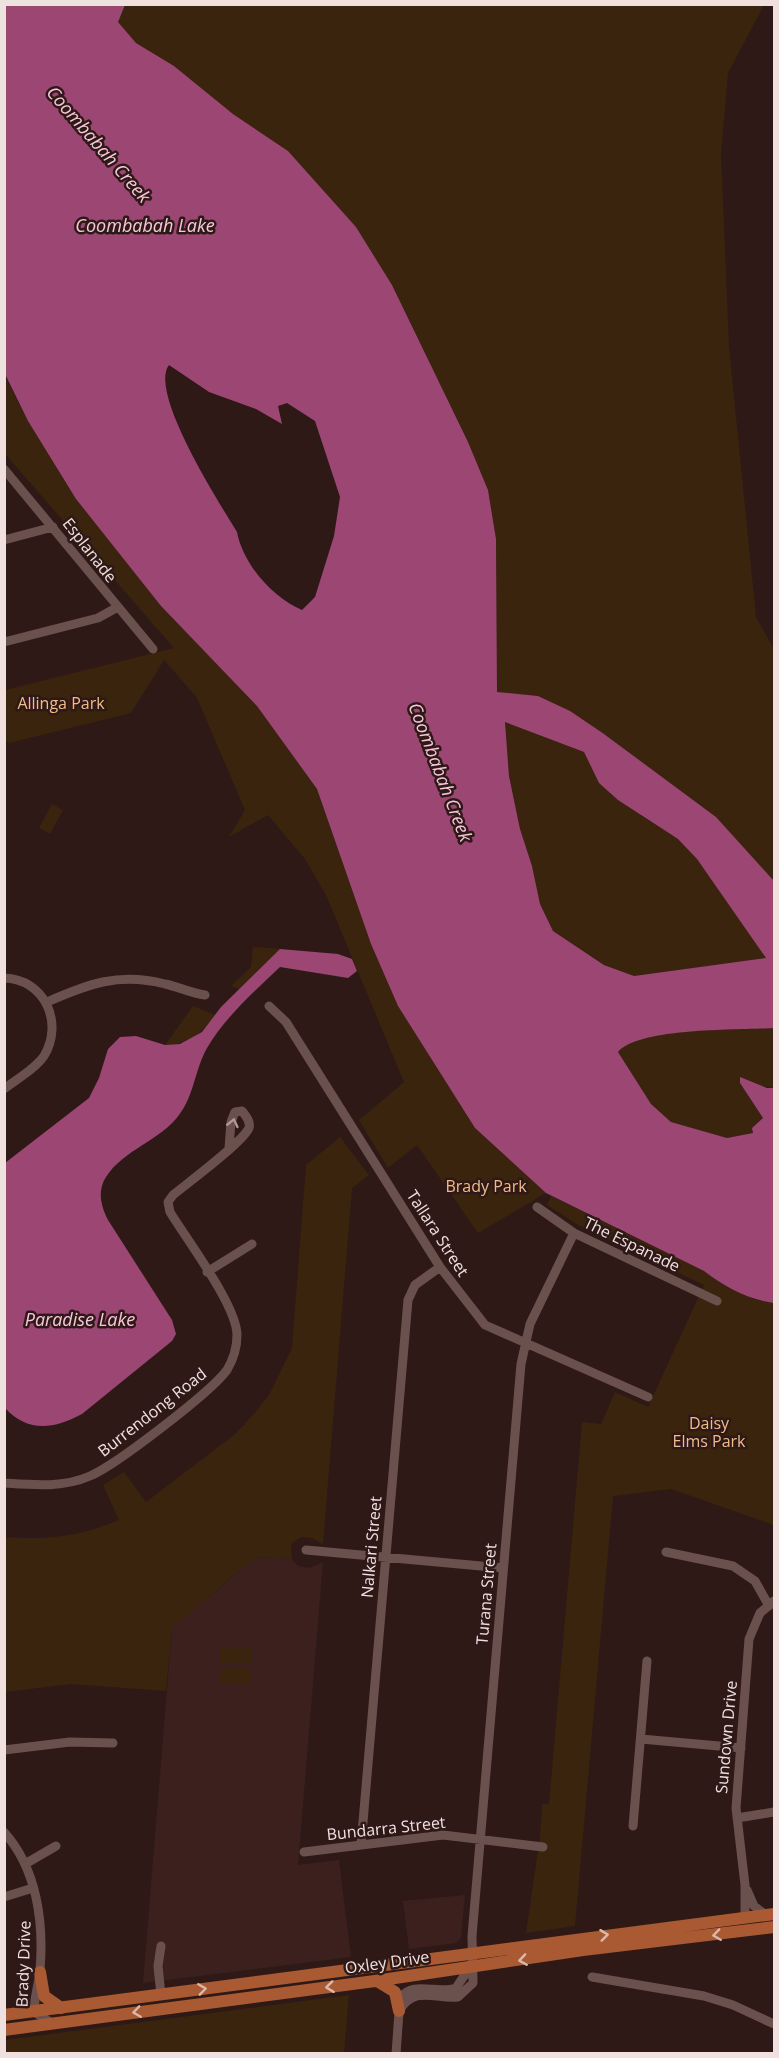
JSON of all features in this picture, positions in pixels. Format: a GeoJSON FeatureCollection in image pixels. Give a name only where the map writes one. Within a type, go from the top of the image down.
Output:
{"type":"FeatureCollection","features":[{"type":"Feature","properties":{"kind":"main road","name":"Oxley Drive"},"geometry":{"type":"LineString","coordinates":[[4,2015],[374,1969],[746,1918],[752,1924],[772,1920]]}},
{"type":"Feature","properties":{"kind":"main road","name":"Oxley Drive"},"geometry":{"type":"LineString","coordinates":[[8,2026],[52,2023],[375,1981],[772,1920]]}},
{"type":"Feature","properties":{"kind":"main road"},"geometry":{"type":"LineString","coordinates":[[40,1972],[44,1996],[61,2008]]}},
{"type":"Feature","properties":{"kind":"main road"},"geometry":{"type":"LineString","coordinates":[[375,1981],[395,1992],[399,2011]]}},
{"type":"Feature","properties":{"kind":"street","name":"Esplanade"},"geometry":{"type":"LineString","coordinates":[[4,469],[116,608],[153,649]]}},
{"type":"Feature","properties":{"kind":"street"},"geometry":{"type":"LineString","coordinates":[[4,540],[53,527]]}},
{"type":"Feature","properties":{"kind":"street"},"geometry":{"type":"LineString","coordinates":[[4,642],[98,618],[116,608]]}},
{"type":"Feature","properties":{"kind":"street"},"geometry":{"type":"LineString","coordinates":[[4,978],[25,982],[38,991],[47,1002],[52,1018],[50,1045],[42,1059],[4,1089]]}},
{"type":"Feature","properties":{"kind":"street"},"geometry":{"type":"LineString","coordinates":[[47,1002],[89,984],[112,979],[165,984],[205,995]]}},
{"type":"Feature","properties":{"kind":"street","name":"Tallara Street"},"geometry":{"type":"LineString","coordinates":[[269,1006],[286,1022],[440,1267],[485,1325],[648,1397]]}},
{"type":"Feature","properties":{"kind":"street","name":"Burrendong Road"},"geometry":{"type":"LineString","coordinates":[[4,1484],[50,1485],[90,1477],[113,1464],[217,1381],[231,1362],[236,1350],[236,1323],[170,1212],[168,1202],[229,1148]]}},
{"type":"Feature","properties":{"kind":"street","name":"The Espanade"},"geometry":{"type":"LineString","coordinates":[[537,1208],[574,1233],[717,1301]]}},
{"type":"Feature","properties":{"kind":"street","name":"Turana Street"},"geometry":{"type":"LineString","coordinates":[[470,1967],[503,1568],[525,1342],[530,1324],[574,1233]]}},
{"type":"Feature","properties":{"kind":"street"},"geometry":{"type":"LineString","coordinates":[[207,1272],[252,1244]]}},
{"type":"Feature","properties":{"kind":"street","name":"Nalkari Street"},"geometry":{"type":"LineString","coordinates":[[361,1845],[408,1300],[415,1285],[440,1267]]}},
{"type":"Feature","properties":{"kind":"street"},"geometry":{"type":"LineString","coordinates":[[306,1550],[503,1568]]}},
{"type":"Feature","properties":{"kind":"street"},"geometry":{"type":"LineString","coordinates":[[666,1552],[733,1566],[755,1581],[772,1603]]}},
{"type":"Feature","properties":{"kind":"street","name":"Sundown Drive"},"geometry":{"type":"LineString","coordinates":[[746,1918],[745,1885],[737,1818],[749,1639],[760,1613],[772,1603]]}},
{"type":"Feature","properties":{"kind":"street"},"geometry":{"type":"LineString","coordinates":[[633,1826],[647,1660]]}},
{"type":"Feature","properties":{"kind":"street"},"geometry":{"type":"LineString","coordinates":[[641,1738],[741,1748]]}},
{"type":"Feature","properties":{"kind":"street"},"geometry":{"type":"LineString","coordinates":[[4,1750],[70,1742],[113,1743]]}},
{"type":"Feature","properties":{"kind":"street"},"geometry":{"type":"LineString","coordinates":[[737,1818],[774,1812]]}},
{"type":"Feature","properties":{"kind":"street","name":"Brady Drive"},"geometry":{"type":"LineString","coordinates":[[4,1832],[25,1864],[41,1926],[40,1972],[34,2012],[52,2023]]}},
{"type":"Feature","properties":{"kind":"street","name":"Bundarra Street"},"geometry":{"type":"LineString","coordinates":[[304,1852],[442,1835],[543,1847]]}},
{"type":"Feature","properties":{"kind":"street"},"geometry":{"type":"LineString","coordinates":[[25,1864],[56,1846]]}},
{"type":"Feature","properties":{"kind":"street","name":"Sundown Drive"},"geometry":{"type":"LineString","coordinates":[[745,1885],[754,1906],[772,1920]]}},
{"type":"Feature","properties":{"kind":"street"},"geometry":{"type":"LineString","coordinates":[[4,1897],[33,1888]]}},
{"type":"Feature","properties":{"kind":"street"},"geometry":{"type":"LineString","coordinates":[[161,1946],[158,1966],[161,1995]]}},
{"type":"Feature","properties":{"kind":"street"},"geometry":{"type":"LineString","coordinates":[[396,2053],[400,1998],[406,1991],[416,1988],[445,1991],[456,1988],[470,1967]]}},
{"type":"Feature","properties":{"kind":"street"},"geometry":{"type":"LineString","coordinates":[[592,1977],[704,1996],[733,2005],[774,2024]]}},
{"type":"Feature","properties":{"kind":"shaded area"},"geometry":{"type":"Polygon","coordinates":[[[256,1557],[292,1559],[298,1566],[310,1568],[323,1562],[298,1865],[339,1860],[351,1957],[143,1983],[172,1628],[256,1557]]]}},
{"type":"Feature","properties":{"kind":"shaded area"},"geometry":{"type":"Polygon","coordinates":[[[465,1895],[461,1938],[456,1943],[409,1949],[403,1901],[465,1895]]]}},
{"type":"Feature","properties":{"kind":"green space"},"geometry":{"type":"Polygon","coordinates":[[[125,4],[764,5],[728,73],[721,154],[729,347],[756,617],[774,649],[774,881],[716,817],[604,734],[538,696],[497,693],[496,539],[488,490],[468,442],[392,285],[356,227],[288,151],[233,114],[174,66],[136,43],[117,22],[125,4]]]}},
{"type":"Feature","properties":{"kind":"green space"},"geometry":{"type":"Polygon","coordinates":[[[4,374],[28,421],[76,499],[161,606],[257,706],[317,789],[371,944],[398,1006],[475,1128],[546,1193],[478,1233],[417,1145],[388,1168],[359,1120],[404,1082],[326,895],[305,859],[268,815],[229,837],[245,810],[197,698],[164,660],[131,713],[9,743],[5,740],[5,690],[174,648],[5,454],[4,374]]]}},
{"type":"Feature","properties":{"kind":"green space"},"geometry":{"type":"Polygon","coordinates":[[[505,722],[584,752],[599,783],[642,816],[678,839],[697,859],[766,958],[634,976],[605,965],[553,931],[540,904],[532,866],[520,829],[509,776],[505,722]]]}},
{"type":"Feature","properties":{"kind":"green space"},"geometry":{"type":"Polygon","coordinates":[[[52,804],[63,810],[50,834],[39,828],[52,804]]]}},
{"type":"Feature","properties":{"kind":"green space"},"geometry":{"type":"Polygon","coordinates":[[[253,947],[280,949],[239,989],[231,986],[251,967],[253,947]]]}},
{"type":"Feature","properties":{"kind":"green space"},"geometry":{"type":"Polygon","coordinates":[[[193,1006],[215,1015],[205,1027],[188,1040],[165,1045],[193,1006]]]}},
{"type":"Feature","properties":{"kind":"green space"},"geometry":{"type":"Polygon","coordinates":[[[774,1028],[774,1088],[740,1083],[763,1118],[753,1128],[754,1133],[727,1138],[671,1122],[651,1104],[618,1052],[629,1044],[668,1034],[774,1028]]]}},
{"type":"Feature","properties":{"kind":"green space"},"geometry":{"type":"Polygon","coordinates":[[[340,1137],[369,1175],[352,1188],[323,1544],[312,1538],[301,1537],[291,1544],[292,1559],[256,1557],[172,1628],[166,1691],[71,1684],[5,1692],[5,1537],[63,1536],[119,1520],[103,1485],[124,1472],[146,1502],[234,1435],[254,1414],[269,1395],[292,1348],[306,1165],[340,1137]]]}},
{"type":"Feature","properties":{"kind":"green space","name":"Daisy Elms Park"},"geometry":{"type":"Polygon","coordinates":[[[551,1196],[704,1271],[737,1292],[774,1303],[774,1525],[671,1489],[613,1496],[575,1926],[526,1933],[540,1837],[542,1804],[549,1804],[582,1422],[601,1424],[615,1392],[648,1407],[704,1285],[580,1226],[547,1205],[551,1196]]]}},
{"type":"Feature","properties":{"kind":"green space"},"geometry":{"type":"Polygon","coordinates":[[[220,1648],[252,1648],[252,1663],[220,1663],[220,1648]]]}},
{"type":"Feature","properties":{"kind":"green space"},"geometry":{"type":"Polygon","coordinates":[[[220,1668],[251,1668],[251,1683],[220,1683],[220,1668]]]}},
{"type":"Feature","properties":{"kind":"green space"},"geometry":{"type":"Polygon","coordinates":[[[349,1995],[344,2053],[5,2053],[5,2040],[349,1995]]]}},
{"type":"Feature","properties":{"kind":"water","name":"Coombabah Lake"},"geometry":{"type":"Polygon","coordinates":[[[5,4],[125,5],[118,22],[136,43],[174,66],[233,114],[288,151],[356,227],[392,285],[468,442],[488,490],[496,539],[497,692],[538,696],[570,711],[604,734],[716,817],[774,881],[774,1028],[668,1034],[629,1044],[618,1052],[651,1104],[671,1122],[727,1138],[753,1133],[752,1128],[763,1118],[740,1083],[740,1077],[767,1088],[774,1088],[774,1303],[738,1292],[704,1271],[546,1193],[475,1128],[398,1006],[371,944],[317,789],[257,706],[161,606],[76,499],[28,421],[5,374],[5,4]],[[169,365],[165,379],[168,399],[177,422],[202,474],[237,532],[245,556],[270,588],[302,610],[315,597],[334,536],[340,497],[315,421],[287,403],[278,406],[282,424],[256,409],[209,392],[169,365]],[[505,722],[509,776],[520,829],[532,866],[540,904],[553,931],[604,965],[634,976],[766,958],[697,859],[678,839],[618,800],[599,783],[584,752],[505,722]]]}},
{"type":"Feature","properties":{"kind":"water","name":"Paradise Lake"},"geometry":{"type":"Polygon","coordinates":[[[280,949],[338,954],[352,959],[357,971],[348,978],[280,967],[241,1005],[215,1036],[203,1056],[188,1099],[179,1115],[162,1131],[122,1159],[103,1182],[102,1204],[108,1220],[172,1320],[176,1334],[172,1341],[82,1414],[51,1425],[32,1425],[23,1422],[5,1408],[5,1163],[89,1098],[99,1078],[108,1049],[120,1037],[136,1036],[165,1045],[180,1044],[202,1032],[221,1007],[280,949]]]}},
{"type":"Feature","properties":{"kind":"water label","name":"Coombabah Creek"},"geometry":{"type":"Point","coordinates":[99,144]}},
{"type":"Feature","properties":{"kind":"water label","name":"Coombabah Creek"},"geometry":{"type":"Point","coordinates":[441,772]}},
{"type":"Feature","properties":{"kind":"park label","name":"Allinga Park"},"geometry":{"type":"Point","coordinates":[61,703]}},
{"type":"Feature","properties":{"kind":"park label","name":"Brady Park"},"geometry":{"type":"Point","coordinates":[486,1186]}}]}
